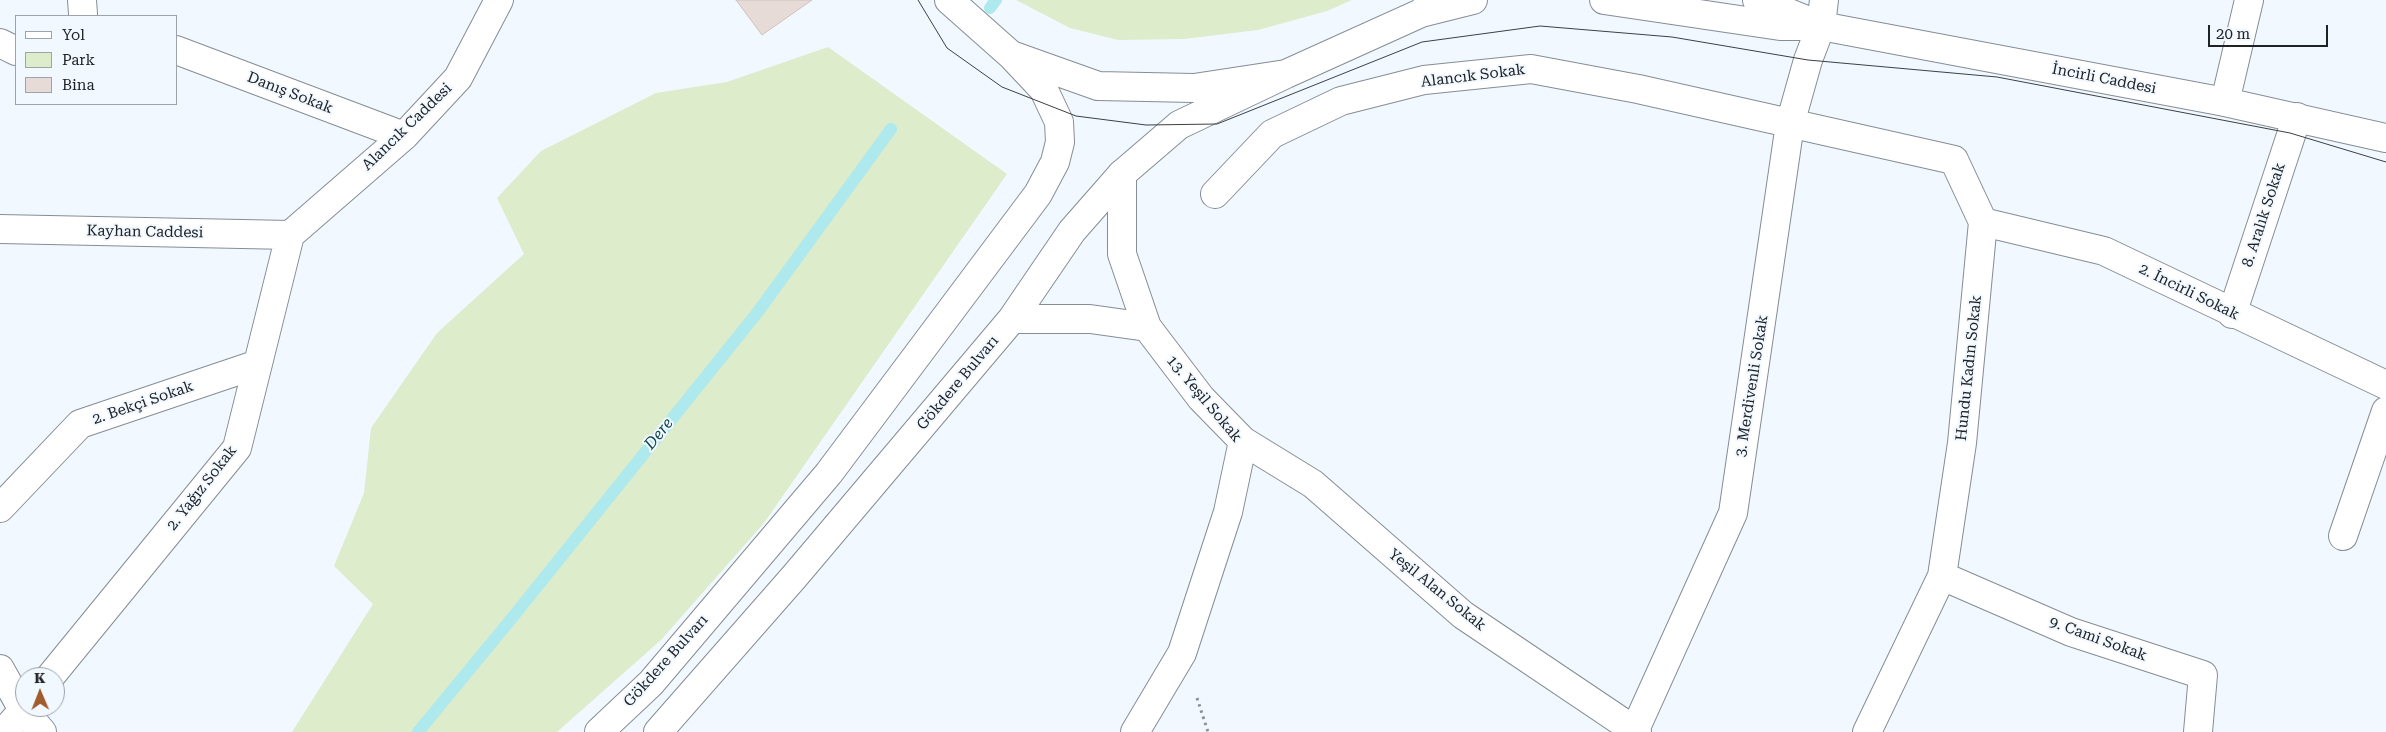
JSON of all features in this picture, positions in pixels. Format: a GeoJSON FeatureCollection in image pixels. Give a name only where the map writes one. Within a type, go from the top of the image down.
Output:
{"type":"FeatureCollection","features":[{"type":"Feature","properties":{"kind":"street","name":"Alancık Caddesi"},"geometry":{"type":"LineString","coordinates":[[290,235],[404,136],[458,78],[500,0]]}},
{"type":"Feature","properties":{"kind":"street","name":"Gökdere Bulvarı"},"geometry":{"type":"LineString","coordinates":[[599,732],[651,683],[829,473],[1038,194],[1055,162],[1060,142],[1059,122],[1044,90],[1011,55],[949,0]]}},
{"type":"Feature","properties":{"kind":"street"},"geometry":{"type":"LineString","coordinates":[[1011,55],[1098,86],[1194,88],[1286,74],[1428,6],[1473,0]]}},
{"type":"Feature","properties":{"kind":"street"},"geometry":{"type":"LineString","coordinates":[[1604,0],[1780,26],[1822,13]]}},
{"type":"Feature","properties":{"kind":"street"},"geometry":{"type":"LineString","coordinates":[[1757,0],[1822,13]]}},
{"type":"Feature","properties":{"kind":"street"},"geometry":{"type":"LineString","coordinates":[[2225,102],[2249,0]]}},
{"type":"Feature","properties":{"kind":"street","name":"İncirli Caddesi"},"geometry":{"type":"LineString","coordinates":[[1822,13],[2386,138]]}},
{"type":"Feature","properties":{"kind":"street","name":"3. Merdivenli Sokak"},"geometry":{"type":"LineString","coordinates":[[1635,732],[1733,513],[1790,124],[1822,13]]}},
{"type":"Feature","properties":{"kind":"street"},"geometry":{"type":"LineString","coordinates":[[0,43],[15,50]]}},
{"type":"Feature","properties":{"kind":"street","name":"Danış Sokak"},"geometry":{"type":"LineString","coordinates":[[178,51],[404,136]]}},
{"type":"Feature","properties":{"kind":"street","name":"Alancık Sokak"},"geometry":{"type":"LineString","coordinates":[[1215,194],[1272,134],[1340,101],[1424,80],[1531,69],[1638,89],[1790,124]]}},
{"type":"Feature","properties":{"kind":"street","name":"Gökdere Bulvarı"},"geometry":{"type":"LineString","coordinates":[[658,732],[794,577],[1012,319],[1072,231],[1122,174],[1179,125],[1286,74]]}},
{"type":"Feature","properties":{"kind":"street","name":"8. Aralık Sokak"},"geometry":{"type":"LineString","coordinates":[[2232,314],[2297,117]]}},
{"type":"Feature","properties":{"kind":"street"},"geometry":{"type":"LineString","coordinates":[[1790,124],[1954,160],[1983,222]]}},
{"type":"Feature","properties":{"kind":"street","name":"13. Yeşil Sokak"},"geometry":{"type":"LineString","coordinates":[[1122,174],[1122,254],[1146,327],[1201,398],[1243,442],[1228,512],[1182,653],[1135,732]]}},
{"type":"Feature","properties":{"kind":"street","name":"2. İncirli Sokak"},"geometry":{"type":"LineString","coordinates":[[1983,222],[2104,251],[2232,314],[2386,385]]}},
{"type":"Feature","properties":{"kind":"street","name":"Hundu Kadın Sokak"},"geometry":{"type":"LineString","coordinates":[[1867,732],[1942,576],[1962,443],[1983,222]]}},
{"type":"Feature","properties":{"kind":"street","name":"Kayhan Caddesi"},"geometry":{"type":"LineString","coordinates":[[0,229],[290,235]]}},
{"type":"Feature","properties":{"kind":"street","name":"2. Yağız Sokak"},"geometry":{"type":"LineString","coordinates":[[58,667],[237,448],[290,235]]}},
{"type":"Feature","properties":{"kind":"street"},"geometry":{"type":"LineString","coordinates":[[1012,319],[1090,319],[1146,327]]}},
{"type":"Feature","properties":{"kind":"street","name":"2. Bekçi Sokak"},"geometry":{"type":"LineString","coordinates":[[0,508],[80,424],[258,364]]}},
{"type":"Feature","properties":{"kind":"street"},"geometry":{"type":"LineString","coordinates":[[2343,536],[2386,411]]}},
{"type":"Feature","properties":{"kind":"street","name":"Yeşil Alan Sokak"},"geometry":{"type":"LineString","coordinates":[[1243,442],[1312,484],[1463,615],[1635,732]]}},
{"type":"Feature","properties":{"kind":"street","name":"9. Cami Sokak"},"geometry":{"type":"LineString","coordinates":[[1942,576],[2071,632],[2204,675],[2198,732]]}},
{"type":"Feature","properties":{"kind":"street"},"geometry":{"type":"LineString","coordinates":[[0,669],[15,693]]}},
{"type":"Feature","properties":{"kind":"street"},"geometry":{"type":"LineString","coordinates":[[4,732],[18,717]]}},
{"type":"Feature","properties":{"kind":"street"},"geometry":{"type":"LineString","coordinates":[[31,717],[42,732]]}},
{"type":"Feature","properties":{"kind":"green space"},"geometry":{"type":"Polygon","coordinates":[[[1016,0],[1352,0],[1327,11],[1258,30],[1184,39],[1118,40],[1070,28],[1016,0]]]}},
{"type":"Feature","properties":{"kind":"green space"},"geometry":{"type":"Polygon","coordinates":[[[828,47],[1007,174],[764,523],[661,640],[557,732],[292,732],[373,604],[334,566],[364,493],[371,428],[437,333],[524,254],[497,198],[541,151],[656,93],[727,82],[828,47]]]}},
{"type":"Feature","properties":{"kind":"building"},"geometry":{"type":"Polygon","coordinates":[[[736,0],[812,0],[762,35],[736,0]]]}},
{"type":"Feature","properties":{"kind":"waterway","name":"Gökdere Bulvarı"},"geometry":{"type":"LineString","coordinates":[[990,8],[996,0]]}},
{"type":"Feature","properties":{"kind":"waterway","name":"Dere"},"geometry":{"type":"LineString","coordinates":[[418,732],[757,313],[891,129]]}},
{"type":"Feature","properties":{"kind":"tram line"},"geometry":{"type":"LineString","coordinates":[[918,0],[947,48],[1002,87],[1076,116],[1146,125],[1217,124],[1422,42],[1540,26],[1672,37],[1808,60],[1997,77],[2290,133],[2386,162]]}}]}
